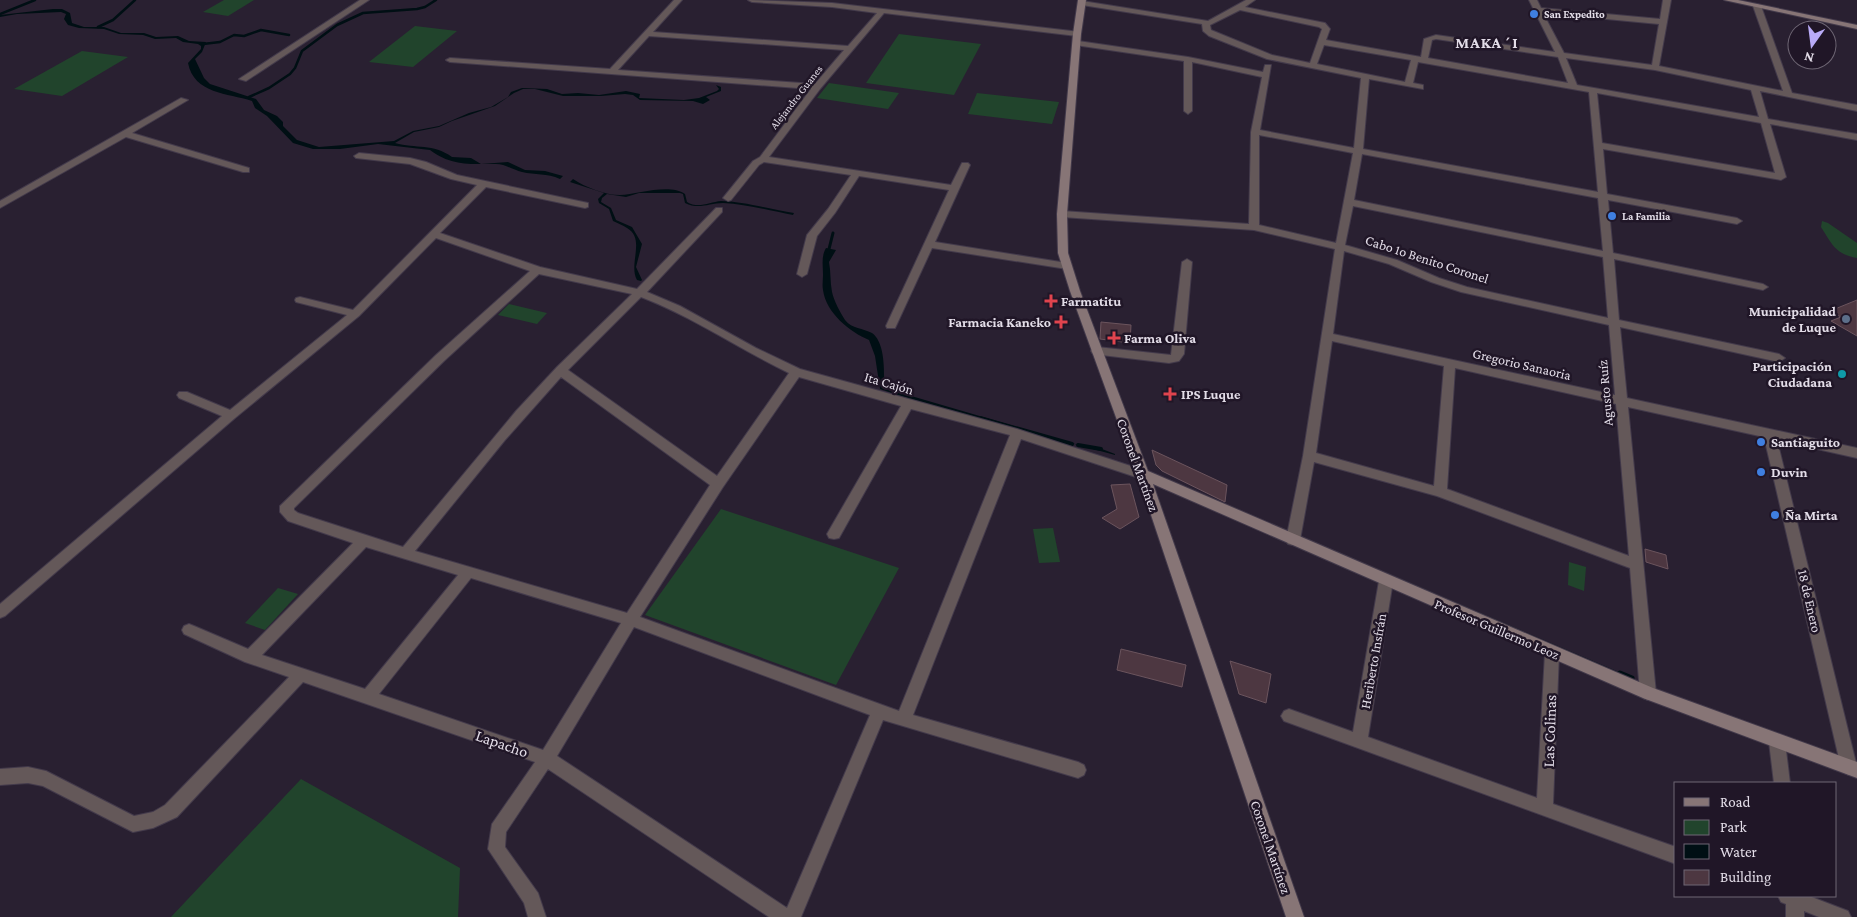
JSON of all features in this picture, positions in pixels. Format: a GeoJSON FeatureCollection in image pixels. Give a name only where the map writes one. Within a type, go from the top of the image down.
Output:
{"type":"FeatureCollection","features":[{"type":"Feature","properties":{"kind":"main road"},"geometry":{"type":"LineString","coordinates":[[1728,0],[1857,27]]}},
{"type":"Feature","properties":{"kind":"main road","name":"Coronel Martínez"},"geometry":{"type":"LineString","coordinates":[[1082,1],[1077,38],[1062,214],[1063,252],[1066,266],[1141,472],[1295,917]]}},
{"type":"Feature","properties":{"kind":"main road","name":"Profesor Guillermo Leoz"},"geometry":{"type":"LineString","coordinates":[[1141,472],[1386,581],[1648,693],[1777,742],[1853,768]]}},
{"type":"Feature","properties":{"kind":"street"},"geometry":{"type":"LineString","coordinates":[[243,79],[365,0]]}},
{"type":"Feature","properties":{"kind":"street"},"geometry":{"type":"LineString","coordinates":[[612,72],[678,0]]}},
{"type":"Feature","properties":{"kind":"street"},"geometry":{"type":"LineString","coordinates":[[752,0],[882,11],[1077,38],[1266,74]]}},
{"type":"Feature","properties":{"kind":"street"},"geometry":{"type":"LineString","coordinates":[[1082,1],[1212,23],[1250,0]]}},
{"type":"Feature","properties":{"kind":"street"},"geometry":{"type":"LineString","coordinates":[[1533,0],[1561,55],[1574,87]]}},
{"type":"Feature","properties":{"kind":"street"},"geometry":{"type":"LineString","coordinates":[[1655,68],[1667,0]]}},
{"type":"Feature","properties":{"kind":"street"},"geometry":{"type":"LineString","coordinates":[[1757,6],[1789,95]]}},
{"type":"Feature","properties":{"kind":"street"},"geometry":{"type":"LineString","coordinates":[[1239,8],[1317,23],[1326,29],[1313,65]]}},
{"type":"Feature","properties":{"kind":"street"},"geometry":{"type":"LineString","coordinates":[[1537,10],[1663,22]]}},
{"type":"Feature","properties":{"kind":"street","name":"Alejandro Guanes"},"geometry":{"type":"LineString","coordinates":[[728,198],[756,164],[763,159],[817,87],[882,11]]}},
{"type":"Feature","properties":{"kind":"street"},"geometry":{"type":"LineString","coordinates":[[1206,23],[1207,31],[1212,34],[1270,57],[1420,87]]}},
{"type":"Feature","properties":{"kind":"street"},"geometry":{"type":"LineString","coordinates":[[648,34],[849,48]]}},
{"type":"Feature","properties":{"kind":"street"},"geometry":{"type":"LineString","coordinates":[[1409,84],[1428,39],[1433,37],[1655,68],[1857,108]]}},
{"type":"Feature","properties":{"kind":"street"},"geometry":{"type":"LineString","coordinates":[[1322,42],[1857,137]]}},
{"type":"Feature","properties":{"kind":"street"},"geometry":{"type":"LineString","coordinates":[[1254,227],[1255,132],[1270,57]]}},
{"type":"Feature","properties":{"kind":"street"},"geometry":{"type":"LineString","coordinates":[[450,60],[817,87]]}},
{"type":"Feature","properties":{"kind":"street"},"geometry":{"type":"LineString","coordinates":[[1188,60],[1188,111]]}},
{"type":"Feature","properties":{"kind":"street"},"geometry":{"type":"LineString","coordinates":[[1293,540],[1309,456],[1340,247],[1358,152],[1365,75]]}},
{"type":"Feature","properties":{"kind":"street"},"geometry":{"type":"LineString","coordinates":[[1598,144],[1781,177],[1755,88]]}},
{"type":"Feature","properties":{"kind":"street","name":"Agusto Ruíz"},"geometry":{"type":"LineString","coordinates":[[1593,90],[1648,693]]}},
{"type":"Feature","properties":{"kind":"street"},"geometry":{"type":"LineString","coordinates":[[0,205],[184,100]]}},
{"type":"Feature","properties":{"kind":"street"},"geometry":{"type":"LineString","coordinates":[[1255,132],[1737,220]]}},
{"type":"Feature","properties":{"kind":"street"},"geometry":{"type":"LineString","coordinates":[[125,134],[246,170]]}},
{"type":"Feature","properties":{"kind":"street"},"geometry":{"type":"LineString","coordinates":[[359,156],[410,161],[423,164],[445,175],[585,205]]}},
{"type":"Feature","properties":{"kind":"street"},"geometry":{"type":"LineString","coordinates":[[763,159],[954,188]]}},
{"type":"Feature","properties":{"kind":"street"},"geometry":{"type":"LineString","coordinates":[[890,326],[965,165]]}},
{"type":"Feature","properties":{"kind":"street"},"geometry":{"type":"LineString","coordinates":[[802,274],[812,235],[832,210],[857,173]]}},
{"type":"Feature","properties":{"kind":"street"},"geometry":{"type":"LineString","coordinates":[[0,612],[231,415],[355,314],[484,183]]}},
{"type":"Feature","properties":{"kind":"street"},"geometry":{"type":"LineString","coordinates":[[1349,202],[1763,287]]}},
{"type":"Feature","properties":{"kind":"street"},"geometry":{"type":"LineString","coordinates":[[406,554],[506,432],[561,370],[686,247],[719,210]]}},
{"type":"Feature","properties":{"kind":"street","name":"Cabo 1o Benito Coronel"},"geometry":{"type":"LineString","coordinates":[[1062,214],[1254,227],[1340,247],[1393,262],[1435,280],[1465,290],[1779,358]]}},
{"type":"Feature","properties":{"kind":"street","name":"Ita Cajón"},"geometry":{"type":"LineString","coordinates":[[434,234],[536,270],[640,293],[676,308],[752,351],[796,372],[1017,433],[1141,472]]}},
{"type":"Feature","properties":{"kind":"street"},"geometry":{"type":"LineString","coordinates":[[928,244],[1066,266]]}},
{"type":"Feature","properties":{"kind":"street"},"geometry":{"type":"LineString","coordinates":[[1097,351],[1169,359],[1175,358],[1178,354],[1187,262]]}},
{"type":"Feature","properties":{"kind":"street"},"geometry":{"type":"LineString","coordinates":[[536,270],[440,358],[287,506],[287,512],[293,517],[363,541],[631,620],[878,712],[1078,770]]}},
{"type":"Feature","properties":{"kind":"street"},"geometry":{"type":"LineString","coordinates":[[300,300],[355,314]]}},
{"type":"Feature","properties":{"kind":"street","name":"Gregorio Sanaoria"},"geometry":{"type":"LineString","coordinates":[[1327,336],[1770,435],[1857,452]]}},
{"type":"Feature","properties":{"kind":"street"},"geometry":{"type":"LineString","coordinates":[[1440,492],[1450,362]]}},
{"type":"Feature","properties":{"kind":"street"},"geometry":{"type":"LineString","coordinates":[[561,370],[718,484]]}},
{"type":"Feature","properties":{"kind":"street"},"geometry":{"type":"LineString","coordinates":[[537,917],[532,899],[496,850],[495,842],[498,830],[546,758],[718,484],[796,372]]}},
{"type":"Feature","properties":{"kind":"street"},"geometry":{"type":"LineString","coordinates":[[182,395],[231,415]]}},
{"type":"Feature","properties":{"kind":"street"},"geometry":{"type":"LineString","coordinates":[[834,534],[908,404]]}},
{"type":"Feature","properties":{"kind":"street"},"geometry":{"type":"LineString","coordinates":[[904,719],[1017,433]]}},
{"type":"Feature","properties":{"kind":"street","name":"18 de Enero"},"geometry":{"type":"LineString","coordinates":[[1770,435],[1853,768]]}},
{"type":"Feature","properties":{"kind":"street"},"geometry":{"type":"LineString","coordinates":[[1309,456],[1440,492],[1635,564]]}},
{"type":"Feature","properties":{"kind":"street"},"geometry":{"type":"LineString","coordinates":[[250,658],[363,541]]}},
{"type":"Feature","properties":{"kind":"street"},"geometry":{"type":"LineString","coordinates":[[367,698],[469,571]]}},
{"type":"Feature","properties":{"kind":"street","name":"Heriberto Insfrán"},"geometry":{"type":"LineString","coordinates":[[1359,742],[1386,581]]}},
{"type":"Feature","properties":{"kind":"street","name":"Lapacho"},"geometry":{"type":"LineString","coordinates":[[189,630],[250,658],[546,758],[785,917]]}},
{"type":"Feature","properties":{"kind":"street","name":"Las Colinas"},"geometry":{"type":"LineString","coordinates":[[1545,810],[1552,653]]}},
{"type":"Feature","properties":{"kind":"street"},"geometry":{"type":"LineString","coordinates":[[0,777],[28,775],[46,778],[133,824],[157,819],[171,811],[300,675]]}},
{"type":"Feature","properties":{"kind":"street"},"geometry":{"type":"LineString","coordinates":[[792,917],[878,712]]}},
{"type":"Feature","properties":{"kind":"street"},"geometry":{"type":"LineString","coordinates":[[1288,716],[1674,855]]}},
{"type":"Feature","properties":{"kind":"street"},"geometry":{"type":"LineString","coordinates":[[1777,742],[1782,782]]}},
{"type":"Feature","properties":{"kind":"street"},"geometry":{"type":"LineString","coordinates":[[1792,897],[1795,917]]}},
{"type":"Feature","properties":{"kind":"street"},"geometry":{"type":"LineString","coordinates":[[1792,897],[1842,917]]}},
{"type":"Feature","properties":{"kind":"green space"},"geometry":{"type":"Polygon","coordinates":[[[224,0],[254,0],[228,16],[203,12],[224,0]]]}},
{"type":"Feature","properties":{"kind":"green space"},"geometry":{"type":"Polygon","coordinates":[[[415,26],[457,31],[413,67],[369,62],[415,26]]]}},
{"type":"Feature","properties":{"kind":"green space"},"geometry":{"type":"Polygon","coordinates":[[[899,34],[981,44],[954,95],[866,83],[899,34]]]}},
{"type":"Feature","properties":{"kind":"green space"},"geometry":{"type":"Polygon","coordinates":[[[82,51],[128,57],[62,96],[14,89],[82,51]]]}},
{"type":"Feature","properties":{"kind":"green space"},"geometry":{"type":"Polygon","coordinates":[[[829,83],[899,93],[888,109],[817,98],[829,83]]]}},
{"type":"Feature","properties":{"kind":"green space"},"geometry":{"type":"Polygon","coordinates":[[[977,93],[1059,102],[1052,124],[968,114],[977,93]]]}},
{"type":"Feature","properties":{"kind":"green space"},"geometry":{"type":"Polygon","coordinates":[[[1822,221],[1857,243],[1857,258],[1844,254],[1835,247],[1821,227],[1822,221]]]}},
{"type":"Feature","properties":{"kind":"green space"},"geometry":{"type":"Polygon","coordinates":[[[509,304],[547,313],[537,324],[498,315],[509,304]]]}},
{"type":"Feature","properties":{"kind":"green space"},"geometry":{"type":"Polygon","coordinates":[[[721,509],[899,568],[836,685],[645,615],[721,509]]]}},
{"type":"Feature","properties":{"kind":"green space"},"geometry":{"type":"Polygon","coordinates":[[[1053,528],[1060,562],[1039,563],[1033,529],[1053,528]]]}},
{"type":"Feature","properties":{"kind":"green space"},"geometry":{"type":"Polygon","coordinates":[[[1569,562],[1586,567],[1584,591],[1568,585],[1569,562]]]}},
{"type":"Feature","properties":{"kind":"green space"},"geometry":{"type":"Polygon","coordinates":[[[278,588],[298,594],[265,630],[245,623],[278,588]]]}},
{"type":"Feature","properties":{"kind":"green space"},"geometry":{"type":"Polygon","coordinates":[[[301,779],[460,868],[458,917],[171,917],[301,779]]]}},
{"type":"Feature","properties":{"kind":"water"},"geometry":{"type":"Polygon","coordinates":[[[62,9],[70,13],[72,23],[84,27],[104,27],[121,33],[144,33],[156,37],[178,36],[189,41],[206,42],[202,52],[195,59],[204,78],[210,84],[256,99],[264,110],[277,116],[283,122],[283,126],[297,140],[319,147],[394,141],[413,131],[439,126],[469,113],[491,107],[508,97],[511,92],[522,88],[547,89],[562,94],[599,95],[626,91],[640,94],[639,98],[684,100],[699,98],[717,91],[719,89],[716,85],[721,87],[721,91],[706,97],[710,100],[703,104],[693,101],[640,100],[633,95],[625,94],[601,96],[563,96],[535,89],[523,89],[495,106],[439,127],[414,132],[395,143],[431,148],[452,157],[471,158],[481,164],[453,161],[430,150],[378,144],[340,149],[313,149],[293,143],[267,116],[255,108],[252,101],[213,91],[197,81],[191,73],[188,63],[201,49],[201,46],[198,44],[183,42],[176,38],[155,39],[143,35],[119,34],[104,29],[79,28],[68,25],[64,19],[66,14],[61,12],[17,14],[0,17],[0,15],[62,9]]]}},
{"type":"Feature","properties":{"kind":"water"},"geometry":{"type":"Polygon","coordinates":[[[508,162],[525,170],[545,171],[563,176],[560,179],[522,172],[499,164],[481,164],[508,162]]]}},
{"type":"Feature","properties":{"kind":"water"},"geometry":{"type":"Polygon","coordinates":[[[573,179],[595,190],[614,195],[671,189],[685,194],[687,202],[695,205],[729,201],[794,213],[793,215],[723,203],[695,206],[685,203],[683,194],[680,193],[639,193],[626,197],[607,194],[602,198],[601,202],[611,208],[616,220],[632,227],[642,244],[636,267],[641,281],[637,280],[635,274],[636,245],[633,233],[613,221],[609,209],[599,203],[598,199],[604,193],[570,182],[573,179]]]}},
{"type":"Feature","properties":{"kind":"water"},"geometry":{"type":"Polygon","coordinates":[[[826,248],[836,250],[829,262],[832,292],[841,314],[851,325],[872,333],[880,344],[884,367],[884,388],[1089,448],[922,403],[880,389],[875,356],[869,340],[854,332],[840,321],[825,298],[823,254],[826,248]]]}},
{"type":"Feature","properties":{"kind":"water"},"geometry":{"type":"Polygon","coordinates":[[[1089,448],[1102,449],[1115,455],[1089,448]]]}},
{"type":"Feature","properties":{"kind":"water"},"geometry":{"type":"Polygon","coordinates":[[[1338,552],[1633,678],[1633,679],[1338,552]]]}},
{"type":"Feature","properties":{"kind":"building","name":"Municipalidad de Luque"},"geometry":{"type":"Polygon","coordinates":[[[1857,300],[1857,336],[1831,321],[1841,317],[1830,311],[1857,300]]]}},
{"type":"Feature","properties":{"kind":"building"},"geometry":{"type":"Polygon","coordinates":[[[1101,322],[1131,325],[1130,343],[1100,339],[1101,322]]]}},
{"type":"Feature","properties":{"kind":"building"},"geometry":{"type":"Polygon","coordinates":[[[1152,450],[1227,485],[1225,502],[1162,471],[1156,465],[1152,450]]]}},
{"type":"Feature","properties":{"kind":"building"},"geometry":{"type":"Polygon","coordinates":[[[1130,484],[1139,517],[1120,529],[1102,518],[1117,509],[1111,485],[1130,484]]]}},
{"type":"Feature","properties":{"kind":"building"},"geometry":{"type":"Polygon","coordinates":[[[1645,549],[1666,555],[1668,569],[1646,562],[1645,549]]]}},
{"type":"Feature","properties":{"kind":"building"},"geometry":{"type":"Polygon","coordinates":[[[1121,649],[1186,665],[1182,687],[1117,670],[1121,649]]]}},
{"type":"Feature","properties":{"kind":"building"},"geometry":{"type":"Polygon","coordinates":[[[1230,661],[1271,674],[1266,703],[1239,694],[1230,661]]]}},
{"type":"Feature","properties":{"kind":"waterway"},"geometry":{"type":"LineString","coordinates":[[0,14],[35,0]]}},
{"type":"Feature","properties":{"kind":"waterway"},"geometry":{"type":"LineString","coordinates":[[98,27],[113,20],[135,0]]}},
{"type":"Feature","properties":{"kind":"waterway"},"geometry":{"type":"LineString","coordinates":[[249,97],[269,88],[290,74],[295,68],[302,51],[337,25],[363,13],[417,9],[425,7],[436,0]]}},
{"type":"Feature","properties":{"kind":"waterway"},"geometry":{"type":"LineString","coordinates":[[203,44],[220,42],[234,35],[244,36],[261,30],[289,35]]}},
{"type":"Feature","properties":{"kind":"waterway"},"geometry":{"type":"LineString","coordinates":[[828,253],[833,233]]}},
{"type":"Feature","properties":{"kind":"waterway"},"geometry":{"type":"LineString","coordinates":[[980,418],[1072,444]]}},
{"type":"Feature","properties":{"kind":"waterway"},"geometry":{"type":"LineString","coordinates":[[1078,445],[1101,449]]}},
{"type":"Feature","properties":{"kind":"waterway"},"geometry":{"type":"LineString","coordinates":[[1620,673],[1632,678]]}},
{"type":"Feature","properties":{"kind":"place","name":"San Expedito"},"geometry":{"type":"Point","coordinates":[1534,14]}},
{"type":"Feature","properties":{"kind":"place","name":"La Familia"},"geometry":{"type":"Point","coordinates":[1612,216]}},
{"type":"Feature","properties":{"kind":"place","name":"Farmatitu"},"geometry":{"type":"Point","coordinates":[1051,301]}},
{"type":"Feature","properties":{"kind":"place","name":"Municipalidad de Luque"},"geometry":{"type":"Point","coordinates":[1846,319]}},
{"type":"Feature","properties":{"kind":"place","name":"Farmacia Kaneko"},"geometry":{"type":"Point","coordinates":[1061,322]}},
{"type":"Feature","properties":{"kind":"place","name":"Farma Oliva"},"geometry":{"type":"Point","coordinates":[1114,338]}},
{"type":"Feature","properties":{"kind":"place","name":"Participación Ciudadana"},"geometry":{"type":"Point","coordinates":[1842,374]}},
{"type":"Feature","properties":{"kind":"place","name":"IPS Luque"},"geometry":{"type":"Point","coordinates":[1170,394]}},
{"type":"Feature","properties":{"kind":"place","name":"Santiaguito"},"geometry":{"type":"Point","coordinates":[1761,442]}},
{"type":"Feature","properties":{"kind":"place","name":"Duvin"},"geometry":{"type":"Point","coordinates":[1761,472]}},
{"type":"Feature","properties":{"kind":"place","name":"Ña Mirta"},"geometry":{"type":"Point","coordinates":[1775,515]}},
{"type":"Feature","properties":{"kind":"district","name":"MAKA´I"},"geometry":{"type":"Point","coordinates":[1487,42]}}]}
